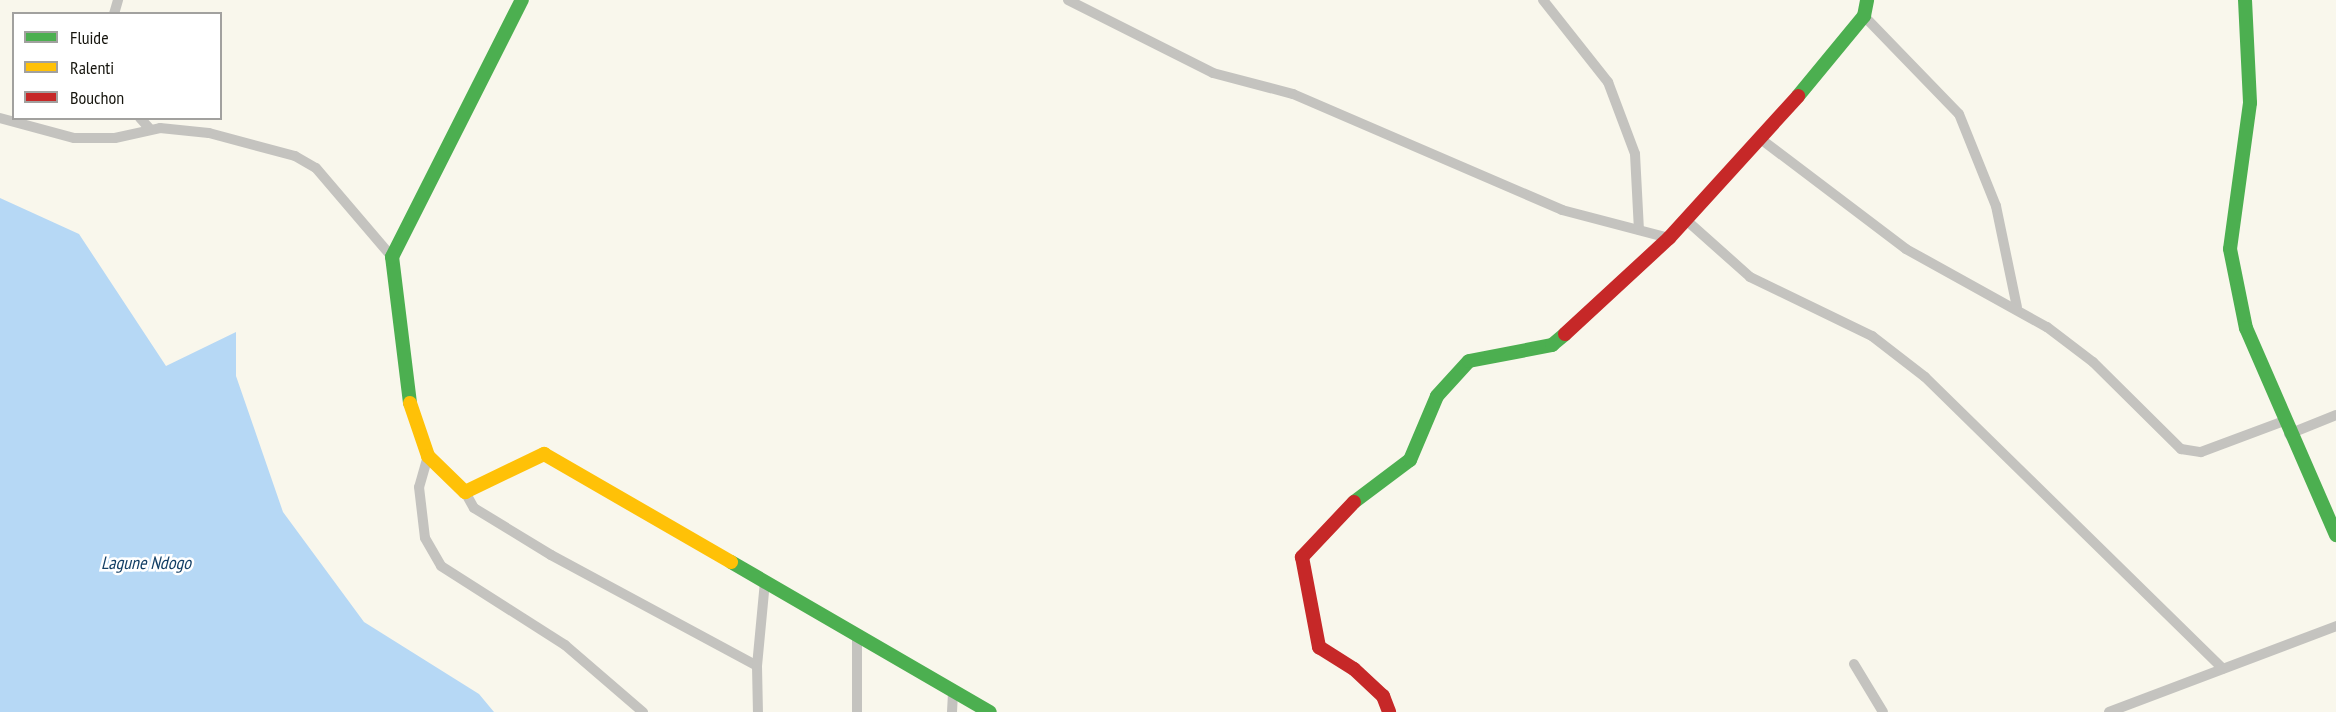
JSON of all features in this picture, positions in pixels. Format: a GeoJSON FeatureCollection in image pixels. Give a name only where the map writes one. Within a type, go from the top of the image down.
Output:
{"type":"FeatureCollection","features":[{"type":"Feature","properties":{"kind":"street"},"geometry":{"type":"LineString","coordinates":[[392,257],[522,0]]}},
{"type":"Feature","properties":{"kind":"street"},"geometry":{"type":"LineString","coordinates":[[1068,0],[1213,73],[1293,94],[1550,206],[1669,238]]}},
{"type":"Feature","properties":{"kind":"street"},"geometry":{"type":"LineString","coordinates":[[1544,0],[1612,92],[1635,154],[1639,230]]}},
{"type":"Feature","properties":{"kind":"street"},"geometry":{"type":"LineString","coordinates":[[1389,712],[1383,696],[1354,669],[1319,647],[1302,557],[1356,500],[1410,459],[1437,396],[1469,361],[1552,345],[1669,238],[1762,140],[1864,16],[1867,0]]}},
{"type":"Feature","properties":{"kind":"street"},"geometry":{"type":"LineString","coordinates":[[2245,0],[2250,103],[2230,249],[2246,328],[2287,428],[2336,535]]}},
{"type":"Feature","properties":{"kind":"street"},"geometry":{"type":"LineString","coordinates":[[1864,16],[1959,114],[1996,206],[2017,307]]}},
{"type":"Feature","properties":{"kind":"street"},"geometry":{"type":"LineString","coordinates":[[0,118],[82,138],[149,128],[209,133],[295,156],[316,168],[392,257],[410,403],[428,456],[465,492],[474,508],[551,555],[757,666]]}},
{"type":"Feature","properties":{"kind":"street"},"geometry":{"type":"LineString","coordinates":[[142,120],[149,128]]}},
{"type":"Feature","properties":{"kind":"street"},"geometry":{"type":"LineString","coordinates":[[1762,140],[1906,249],[2017,307],[2092,362],[2181,449],[2201,452],[2336,415]]}},
{"type":"Feature","properties":{"kind":"street"},"geometry":{"type":"LineString","coordinates":[[1685,219],[1750,277],[1872,336],[1925,377],[2223,669]]}},
{"type":"Feature","properties":{"kind":"street"},"geometry":{"type":"LineString","coordinates":[[465,492],[544,454],[856,634],[953,693],[990,712]]}},
{"type":"Feature","properties":{"kind":"street"},"geometry":{"type":"LineString","coordinates":[[428,456],[420,497],[425,538],[441,566],[565,645],[643,712]]}},
{"type":"Feature","properties":{"kind":"street"},"geometry":{"type":"LineString","coordinates":[[758,712],[757,666],[765,582]]}},
{"type":"Feature","properties":{"kind":"street"},"geometry":{"type":"LineString","coordinates":[[2109,712],[2336,626]]}},
{"type":"Feature","properties":{"kind":"street"},"geometry":{"type":"LineString","coordinates":[[856,634],[856,712]]}},
{"type":"Feature","properties":{"kind":"street"},"geometry":{"type":"LineString","coordinates":[[1854,664],[1882,712]]}},
{"type":"Feature","properties":{"kind":"street"},"geometry":{"type":"LineString","coordinates":[[952,712],[953,693]]}},
{"type":"Feature","properties":{"kind":"water","name":"Lagune Ndogo"},"geometry":{"type":"Polygon","coordinates":[[[0,198],[79,234],[166,366],[236,332],[236,376],[283,512],[364,622],[479,694],[494,712],[0,712],[0,198]]]}},
{"type":"Feature","properties":{"kind":"traffic: fast"},"geometry":{"type":"LineString","coordinates":[[410,403],[392,257],[522,0]]}},
{"type":"Feature","properties":{"kind":"traffic: fast"},"geometry":{"type":"LineString","coordinates":[[1798,96],[1864,16],[1867,0]]}},
{"type":"Feature","properties":{"kind":"traffic: fast"},"geometry":{"type":"LineString","coordinates":[[2245,0],[2250,103],[2230,249],[2246,328],[2336,535]]}},
{"type":"Feature","properties":{"kind":"traffic: fast"},"geometry":{"type":"LineString","coordinates":[[1354,502],[1410,460],[1437,396],[1469,361],[1552,345],[1565,334]]}},
{"type":"Feature","properties":{"kind":"traffic: fast"},"geometry":{"type":"LineString","coordinates":[[731,562],[990,712]]}},
{"type":"Feature","properties":{"kind":"traffic: slow"},"geometry":{"type":"LineString","coordinates":[[410,403],[428,456],[465,492],[544,454],[731,562]]}},
{"type":"Feature","properties":{"kind":"traffic: jam"},"geometry":{"type":"LineString","coordinates":[[1565,334],[1669,238],[1798,96]]}},
{"type":"Feature","properties":{"kind":"traffic: jam"},"geometry":{"type":"LineString","coordinates":[[1354,502],[1302,557],[1319,647],[1354,669],[1383,696],[1389,712]]}}]}
